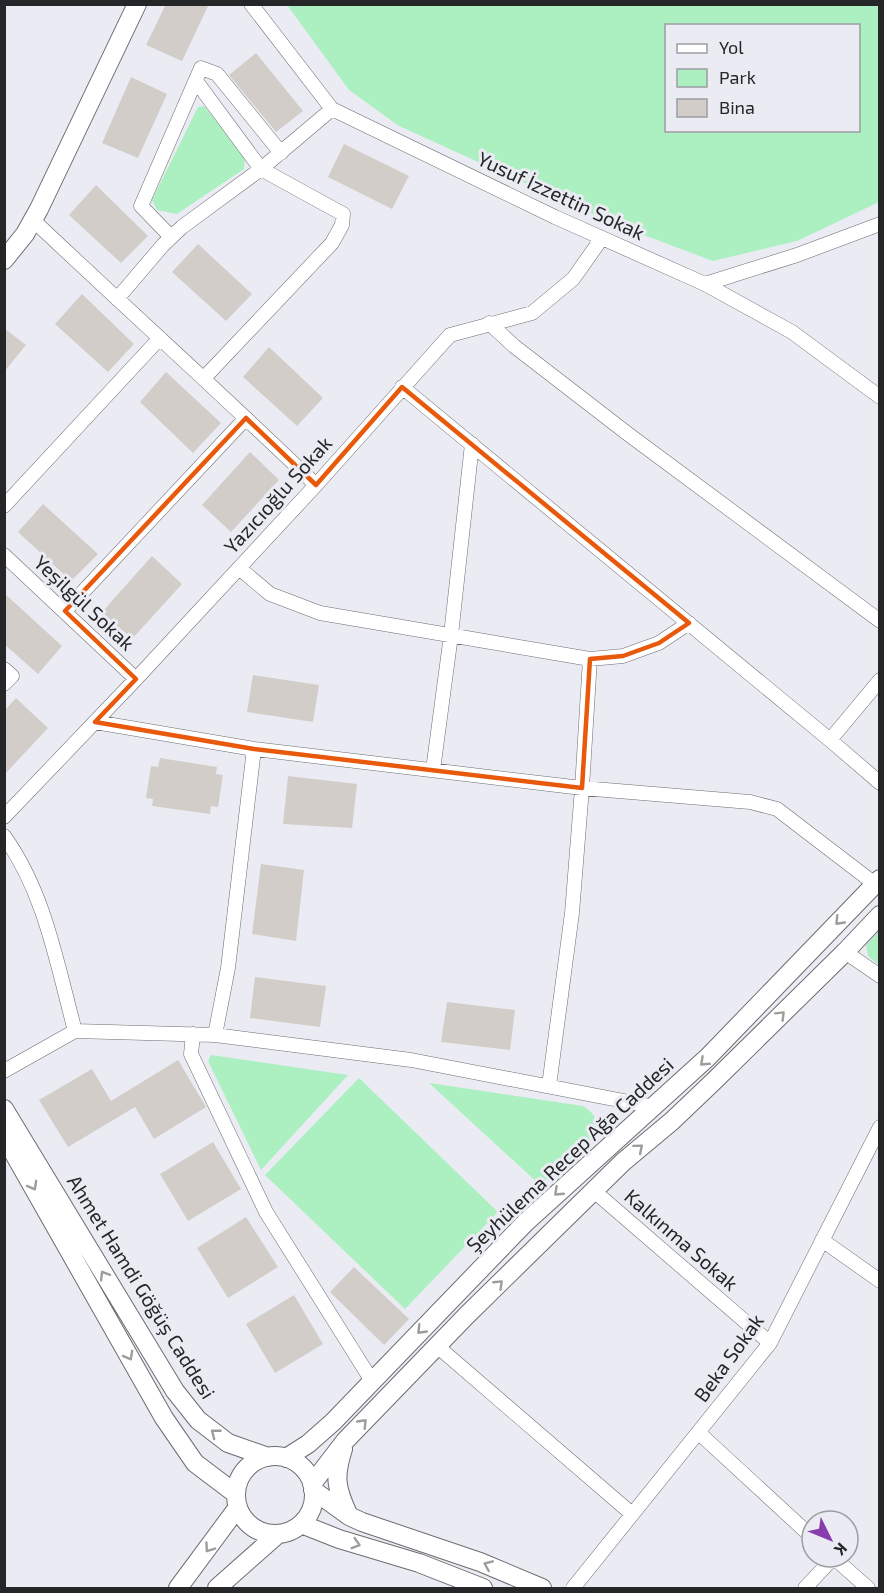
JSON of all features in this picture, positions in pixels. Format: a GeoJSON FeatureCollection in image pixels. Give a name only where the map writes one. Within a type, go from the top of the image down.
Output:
{"type":"FeatureCollection","features":[{"type":"Feature","properties":{"kind":"street"},"geometry":{"type":"LineString","coordinates":[[7,252],[33,220],[137,4]]}},
{"type":"Feature","properties":{"kind":"street","name":"Yusuf İzzettin Sokak"},"geometry":{"type":"LineString","coordinates":[[251,4],[332,109],[602,238],[705,284],[792,332],[879,397]]}},
{"type":"Feature","properties":{"kind":"street"},"geometry":{"type":"LineString","coordinates":[[171,237],[141,206],[201,68],[217,74],[281,153]]}},
{"type":"Feature","properties":{"kind":"street"},"geometry":{"type":"LineString","coordinates":[[196,81],[261,169],[343,214],[343,222],[332,243],[204,378]]}},
{"type":"Feature","properties":{"kind":"street"},"geometry":{"type":"LineString","coordinates":[[117,299],[171,237],[261,169],[332,109]]}},
{"type":"Feature","properties":{"kind":"street"},"geometry":{"type":"LineString","coordinates":[[33,220],[316,485]]}},
{"type":"Feature","properties":{"kind":"street"},"geometry":{"type":"LineString","coordinates":[[705,284],[796,255],[879,224]]}},
{"type":"Feature","properties":{"kind":"street","name":"Yazıcıoğlu Sokak"},"geometry":{"type":"LineString","coordinates":[[4,818],[316,485],[450,335],[532,313],[573,279],[602,238]]}},
{"type":"Feature","properties":{"kind":"street"},"geometry":{"type":"LineString","coordinates":[[489,323],[514,346],[628,434],[879,621]]}},
{"type":"Feature","properties":{"kind":"street"},"geometry":{"type":"LineString","coordinates":[[4,506],[160,338]]}},
{"type":"Feature","properties":{"kind":"street"},"geometry":{"type":"LineString","coordinates":[[402,387],[879,783]]}},
{"type":"Feature","properties":{"kind":"street"},"geometry":{"type":"LineString","coordinates":[[65,611],[246,418]]}},
{"type":"Feature","properties":{"kind":"street"},"geometry":{"type":"LineString","coordinates":[[433,770],[451,635],[472,444]]}},
{"type":"Feature","properties":{"kind":"street","name":"Yeşilgül Sokak"},"geometry":{"type":"LineString","coordinates":[[6,560],[65,611],[136,679]]}},
{"type":"Feature","properties":{"kind":"street"},"geometry":{"type":"LineString","coordinates":[[239,568],[270,594],[320,613],[590,659],[623,656],[659,643],[689,623]]}},
{"type":"Feature","properties":{"kind":"street"},"geometry":{"type":"LineString","coordinates":[[549,1086],[572,913],[590,659]]}},
{"type":"Feature","properties":{"kind":"street"},"geometry":{"type":"LineString","coordinates":[[4,669],[12,676],[4,684]]}},
{"type":"Feature","properties":{"kind":"street"},"geometry":{"type":"LineString","coordinates":[[830,740],[879,680]]}},
{"type":"Feature","properties":{"kind":"street"},"geometry":{"type":"LineString","coordinates":[[95,722],[254,749],[582,788],[750,802],[777,809],[877,881]]}},
{"type":"Feature","properties":{"kind":"street"},"geometry":{"type":"LineString","coordinates":[[215,1035],[228,968],[254,749]]}},
{"type":"Feature","properties":{"kind":"street"},"geometry":{"type":"LineString","coordinates":[[4,836],[21,859],[36,892],[75,1031]]}},
{"type":"Feature","properties":{"kind":"street","name":"Şeyhülema Recep Ağa Caddesi"},"geometry":{"type":"LineString","coordinates":[[277,1458],[308,1444],[333,1422],[526,1222],[708,1058],[877,881]]}},
{"type":"Feature","properties":{"kind":"street","name":"Şeyhülema Recep Ağa Caddesi"},"geometry":{"type":"LineString","coordinates":[[313,1487],[345,1441],[437,1346],[623,1162],[672,1121],[845,952],[879,915]]}},
{"type":"Feature","properties":{"kind":"street"},"geometry":{"type":"LineString","coordinates":[[845,952],[879,976]]}},
{"type":"Feature","properties":{"kind":"street"},"geometry":{"type":"LineString","coordinates":[[4,1071],[75,1031],[215,1035],[411,1060],[655,1107]]}},
{"type":"Feature","properties":{"kind":"street"},"geometry":{"type":"LineString","coordinates":[[193,1034],[191,1054],[266,1212],[372,1381]]}},
{"type":"Feature","properties":{"kind":"street","name":"Ahmet Hamdi Göğüş Caddesi"},"geometry":{"type":"LineString","coordinates":[[4,1109],[175,1391],[198,1420],[228,1443],[277,1458]]}},
{"type":"Feature","properties":{"kind":"street","name":"Beka Sokak"},"geometry":{"type":"LineString","coordinates":[[573,1588],[770,1342],[879,1126]]}},
{"type":"Feature","properties":{"kind":"street","name":"Ahmet Hamdi Göğüş Caddesi"},"geometry":{"type":"LineString","coordinates":[[5,1138],[164,1418],[195,1463],[237,1501]]}},
{"type":"Feature","properties":{"kind":"street","name":"Kalkınma Sokak"},"geometry":{"type":"LineString","coordinates":[[594,1191],[770,1342]]}},
{"type":"Feature","properties":{"kind":"street"},"geometry":{"type":"LineString","coordinates":[[822,1240],[879,1281]]}},
{"type":"Feature","properties":{"kind":"street"},"geometry":{"type":"LineString","coordinates":[[437,1346],[632,1514]]}},
{"type":"Feature","properties":{"kind":"street"},"geometry":{"type":"LineString","coordinates":[[699,1432],[800,1527]]}},
{"type":"Feature","properties":{"kind":"street"},"geometry":{"type":"LineString","coordinates":[[345,1441],[336,1471],[338,1494],[349,1516]]}},
{"type":"Feature","properties":{"kind":"street"},"geometry":{"type":"LineString","coordinates":[[313,1487],[311,1508],[301,1524],[290,1531],[278,1534],[264,1532],[250,1525],[241,1514],[237,1501],[239,1481],[245,1470],[256,1461],[277,1458],[302,1468],[313,1487],[349,1516],[480,1562],[542,1588]]}},
{"type":"Feature","properties":{"kind":"street"},"geometry":{"type":"LineString","coordinates":[[178,1588],[237,1501]]}},
{"type":"Feature","properties":{"kind":"street"},"geometry":{"type":"LineString","coordinates":[[301,1524],[339,1539],[419,1563],[483,1588]]}},
{"type":"Feature","properties":{"kind":"street"},"geometry":{"type":"LineString","coordinates":[[217,1588],[278,1534]]}},
{"type":"Feature","properties":{"kind":"street"},"geometry":{"type":"LineString","coordinates":[[805,1588],[822,1569]]}},
{"type":"Feature","properties":{"kind":"street"},"geometry":{"type":"LineString","coordinates":[[847,1569],[868,1588]]}},
{"type":"Feature","properties":{"kind":"highlighted area"},"geometry":{"type":"Polygon","coordinates":[[[402,387],[689,623],[659,643],[623,656],[590,659],[582,788],[254,749],[95,722],[136,679],[65,611],[246,418],[316,485],[402,387]]]}},
{"type":"Feature","properties":{"kind":"green space"},"geometry":{"type":"Polygon","coordinates":[[[287,5],[879,5],[879,202],[797,241],[713,261],[617,225],[399,126],[349,90],[287,5]]]}},
{"type":"Feature","properties":{"kind":"green space"},"geometry":{"type":"Polygon","coordinates":[[[204,106],[245,157],[244,169],[177,214],[157,210],[152,200],[198,107],[204,106]]]}},
{"type":"Feature","properties":{"kind":"green space"},"geometry":{"type":"Polygon","coordinates":[[[879,931],[879,965],[868,956],[866,945],[879,931]]]}},
{"type":"Feature","properties":{"kind":"green space"},"geometry":{"type":"Polygon","coordinates":[[[211,1055],[348,1075],[261,1170],[208,1061],[211,1055]]]}},
{"type":"Feature","properties":{"kind":"green space"},"geometry":{"type":"Polygon","coordinates":[[[359,1078],[498,1212],[405,1309],[265,1175],[359,1078]]]}},
{"type":"Feature","properties":{"kind":"green space"},"geometry":{"type":"Polygon","coordinates":[[[429,1083],[583,1106],[595,1118],[598,1136],[540,1185],[429,1083]]]}},
{"type":"Feature","properties":{"kind":"building"},"geometry":{"type":"Polygon","coordinates":[[[166,4],[209,4],[182,61],[146,45],[166,4]]]}},
{"type":"Feature","properties":{"kind":"building"},"geometry":{"type":"Polygon","coordinates":[[[256,53],[303,111],[276,132],[229,75],[256,53]]]}},
{"type":"Feature","properties":{"kind":"building"},"geometry":{"type":"Polygon","coordinates":[[[131,77],[167,94],[138,158],[102,143],[131,77]]]}},
{"type":"Feature","properties":{"kind":"building"},"geometry":{"type":"Polygon","coordinates":[[[344,144],[409,176],[392,209],[328,177],[344,144]]]}},
{"type":"Feature","properties":{"kind":"building"},"geometry":{"type":"Polygon","coordinates":[[[96,185],[148,236],[121,263],[69,215],[96,185]]]}},
{"type":"Feature","properties":{"kind":"building"},"geometry":{"type":"Polygon","coordinates":[[[198,244],[252,294],[226,321],[172,272],[198,244]]]}},
{"type":"Feature","properties":{"kind":"building"},"geometry":{"type":"Polygon","coordinates":[[[82,294],[134,344],[108,372],[55,324],[82,294]]]}},
{"type":"Feature","properties":{"kind":"building"},"geometry":{"type":"Polygon","coordinates":[[[4,328],[26,345],[4,372],[4,328]]]}},
{"type":"Feature","properties":{"kind":"building"},"geometry":{"type":"Polygon","coordinates":[[[269,347],[323,398],[297,426],[243,377],[269,347]]]}},
{"type":"Feature","properties":{"kind":"building"},"geometry":{"type":"Polygon","coordinates":[[[166,372],[221,423],[193,453],[140,402],[166,372]]]}},
{"type":"Feature","properties":{"kind":"building"},"geometry":{"type":"Polygon","coordinates":[[[250,452],[279,480],[231,532],[202,505],[250,452]]]}},
{"type":"Feature","properties":{"kind":"building"},"geometry":{"type":"Polygon","coordinates":[[[43,504],[98,554],[71,581],[18,532],[43,504]]]}},
{"type":"Feature","properties":{"kind":"building"},"geometry":{"type":"Polygon","coordinates":[[[152,556],[182,584],[132,639],[102,612],[152,556]]]}},
{"type":"Feature","properties":{"kind":"building"},"geometry":{"type":"Polygon","coordinates":[[[4,593],[62,646],[38,674],[4,644],[4,593]]]}},
{"type":"Feature","properties":{"kind":"building"},"geometry":{"type":"Polygon","coordinates":[[[253,675],[319,685],[313,722],[247,712],[253,675]]]}},
{"type":"Feature","properties":{"kind":"building"},"geometry":{"type":"Polygon","coordinates":[[[16,698],[48,728],[4,775],[4,711],[16,698]]]}},
{"type":"Feature","properties":{"kind":"building"},"geometry":{"type":"Polygon","coordinates":[[[160,758],[217,767],[216,774],[223,775],[218,807],[211,806],[210,814],[152,806],[153,799],[146,798],[151,766],[158,767],[160,758]]]}},
{"type":"Feature","properties":{"kind":"building"},"geometry":{"type":"Polygon","coordinates":[[[288,776],[357,784],[352,828],[283,824],[288,776]]]}},
{"type":"Feature","properties":{"kind":"building"},"geometry":{"type":"Polygon","coordinates":[[[261,864],[304,870],[296,941],[252,934],[261,864]]]}},
{"type":"Feature","properties":{"kind":"building"},"geometry":{"type":"Polygon","coordinates":[[[255,977],[326,986],[320,1027],[250,1018],[255,977]]]}},
{"type":"Feature","properties":{"kind":"building"},"geometry":{"type":"Polygon","coordinates":[[[447,1002],[515,1010],[510,1050],[441,1042],[447,1002]]]}},
{"type":"Feature","properties":{"kind":"building"},"geometry":{"type":"Polygon","coordinates":[[[178,1060],[206,1107],[154,1139],[135,1107],[68,1147],[39,1100],[92,1069],[111,1101],[178,1060]]]}},
{"type":"Feature","properties":{"kind":"building"},"geometry":{"type":"Polygon","coordinates":[[[213,1142],[241,1189],[188,1221],[160,1174],[213,1142]]]}},
{"type":"Feature","properties":{"kind":"building"},"geometry":{"type":"Polygon","coordinates":[[[246,1217],[278,1267],[228,1298],[197,1248],[246,1217]]]}},
{"type":"Feature","properties":{"kind":"building"},"geometry":{"type":"Polygon","coordinates":[[[354,1267],[409,1319],[384,1345],[330,1292],[354,1267]]]}},
{"type":"Feature","properties":{"kind":"building"},"geometry":{"type":"Polygon","coordinates":[[[294,1295],[323,1344],[275,1373],[246,1324],[294,1295]]]}}]}
